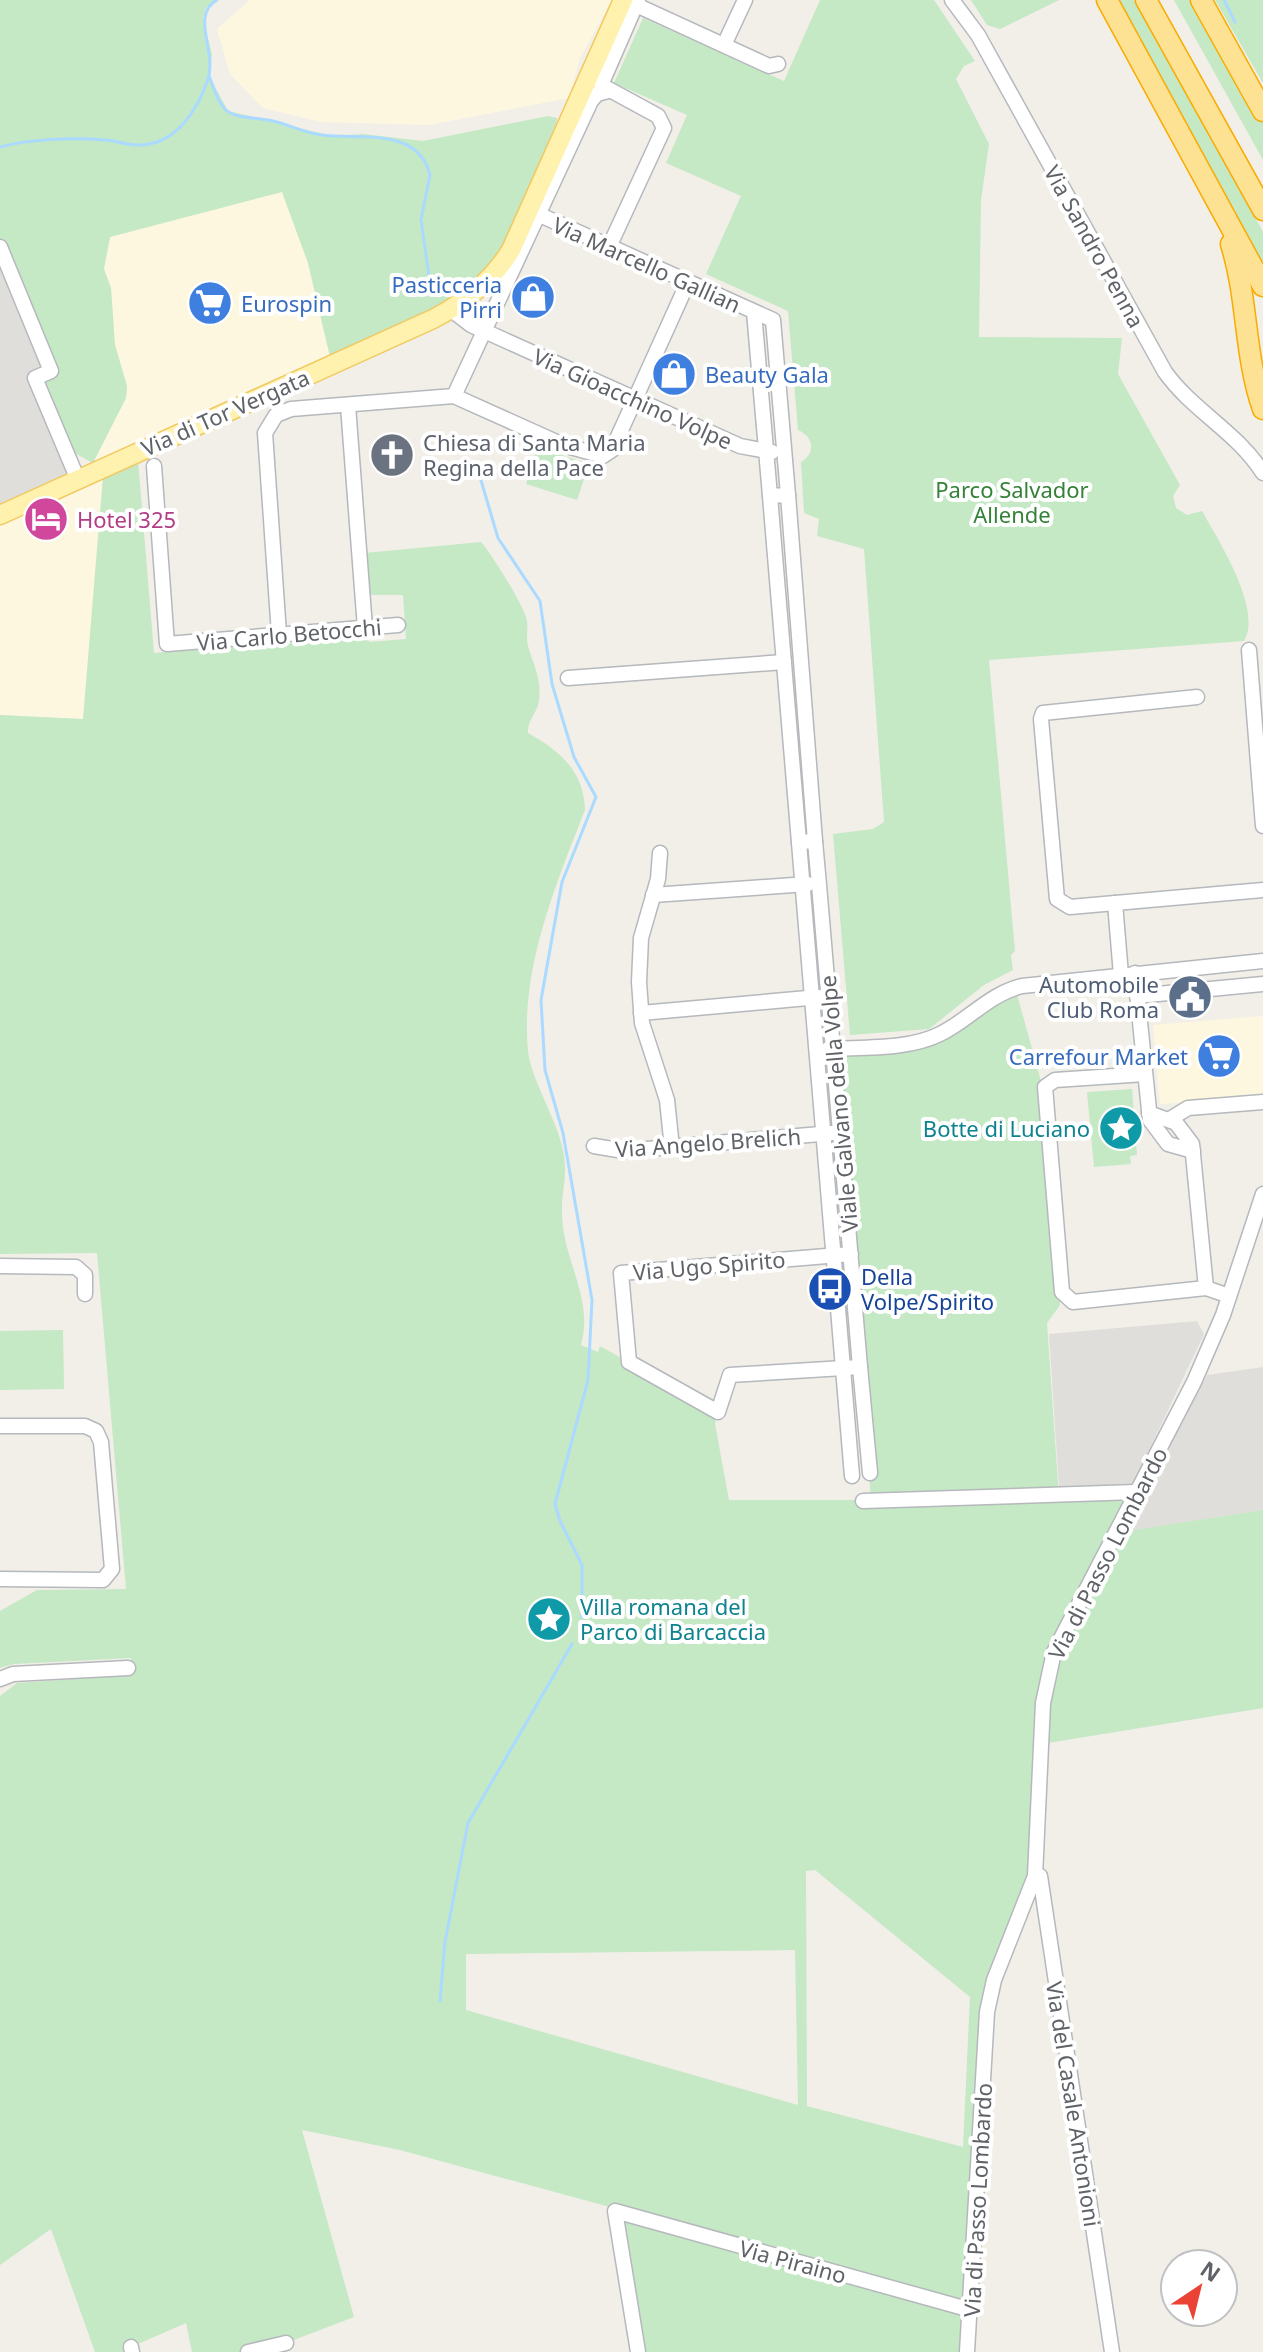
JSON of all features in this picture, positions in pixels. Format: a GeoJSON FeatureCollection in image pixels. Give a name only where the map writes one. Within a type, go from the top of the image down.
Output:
{"type":"FeatureCollection","features":[{"type":"Feature","properties":{"kind":"highway"},"geometry":{"type":"LineString","coordinates":[[1107,0],[1263,286]]}},
{"type":"Feature","properties":{"kind":"highway"},"geometry":{"type":"LineString","coordinates":[[1146,0],[1263,210]]}},
{"type":"Feature","properties":{"kind":"highway"},"geometry":{"type":"LineString","coordinates":[[1161,0],[1263,183]]}},
{"type":"Feature","properties":{"kind":"highway"},"geometry":{"type":"LineString","coordinates":[[1201,0],[1263,111]]}},
{"type":"Feature","properties":{"kind":"highway"},"geometry":{"type":"LineString","coordinates":[[1214,199],[1236,260],[1249,359],[1263,409]]}},
{"type":"Feature","properties":{"kind":"main road","name":"Via di Tor Vergata"},"geometry":{"type":"LineString","coordinates":[[0,515],[450,309],[491,278],[511,250],[601,80],[632,2]]}},
{"type":"Feature","properties":{"kind":"street"},"geometry":{"type":"LineString","coordinates":[[724,45],[745,0]]}},
{"type":"Feature","properties":{"kind":"street","name":"Via Sandro Penna"},"geometry":{"type":"LineString","coordinates":[[952,0],[978,35],[1165,372],[1192,403],[1235,437],[1263,473]]}},
{"type":"Feature","properties":{"kind":"street"},"geometry":{"type":"LineString","coordinates":[[632,2],[769,66],[778,64]]}},
{"type":"Feature","properties":{"kind":"street"},"geometry":{"type":"LineString","coordinates":[[601,80],[658,116],[664,128],[609,247]]}},
{"type":"Feature","properties":{"kind":"street","name":"Via di Tor Vergata"},"geometry":{"type":"LineString","coordinates":[[454,396],[601,80]]}},
{"type":"Feature","properties":{"kind":"street","name":"Via Marcello Gallian"},"geometry":{"type":"LineString","coordinates":[[540,215],[773,320],[788,495]]}},
{"type":"Feature","properties":{"kind":"street"},"geometry":{"type":"LineString","coordinates":[[0,247],[51,371],[35,378],[78,480]]}},
{"type":"Feature","properties":{"kind":"street"},"geometry":{"type":"LineString","coordinates":[[279,634],[265,433],[276,415],[291,409],[454,396],[563,445],[601,457],[612,450],[688,282]]}},
{"type":"Feature","properties":{"kind":"street"},"geometry":{"type":"LineString","coordinates":[[450,309],[484,331]]}},
{"type":"Feature","properties":{"kind":"street","name":"Via Marcello Gallian"},"geometry":{"type":"LineString","coordinates":[[754,312],[770,496]]}},
{"type":"Feature","properties":{"kind":"street","name":"Via Gioacchino Volpe"},"geometry":{"type":"LineString","coordinates":[[484,331],[740,446],[766,453],[784,451]]}},
{"type":"Feature","properties":{"kind":"street"},"geometry":{"type":"LineString","coordinates":[[348,406],[365,628]]}},
{"type":"Feature","properties":{"kind":"street","name":"Via Carlo Betocchi"},"geometry":{"type":"LineString","coordinates":[[154,466],[167,644],[398,625]]}},
{"type":"Feature","properties":{"kind":"street"},"geometry":{"type":"LineString","coordinates":[[770,496],[788,495]]}},
{"type":"Feature","properties":{"kind":"street","name":"Viale Galvano della Volpe"},"geometry":{"type":"LineString","coordinates":[[788,495],[870,1473]]}},
{"type":"Feature","properties":{"kind":"street","name":"Viale Galvano della Volpe"},"geometry":{"type":"LineString","coordinates":[[770,496],[852,1476]]}},
{"type":"Feature","properties":{"kind":"street"},"geometry":{"type":"LineString","coordinates":[[1249,650],[1263,826]]}},
{"type":"Feature","properties":{"kind":"street"},"geometry":{"type":"LineString","coordinates":[[568,678],[784,662]]}},
{"type":"Feature","properties":{"kind":"street"},"geometry":{"type":"LineString","coordinates":[[1197,697],[1050,709],[1041,717],[1057,899],[1067,907],[1263,890]]}},
{"type":"Feature","properties":{"kind":"street"},"geometry":{"type":"LineString","coordinates":[[799,842],[815,841]]}},
{"type":"Feature","properties":{"kind":"street"},"geometry":{"type":"LineString","coordinates":[[660,853],[639,948],[641,1013],[648,1046],[667,1100],[672,1148]]}},
{"type":"Feature","properties":{"kind":"street"},"geometry":{"type":"LineString","coordinates":[[653,895],[819,883]]}},
{"type":"Feature","properties":{"kind":"street"},"geometry":{"type":"LineString","coordinates":[[1115,903],[1128,974],[1137,996],[1149,1113],[1154,1129],[1163,1141],[1177,1149],[1193,1151]]}},
{"type":"Feature","properties":{"kind":"street"},"geometry":{"type":"LineString","coordinates":[[816,1050],[923,1041],[945,1032],[990,1000],[1015,987],[1263,961]]}},
{"type":"Feature","properties":{"kind":"street"},"geometry":{"type":"LineString","coordinates":[[1137,996],[1263,984]]}},
{"type":"Feature","properties":{"kind":"street"},"geometry":{"type":"LineString","coordinates":[[641,1013],[830,996]]}},
{"type":"Feature","properties":{"kind":"street"},"geometry":{"type":"LineString","coordinates":[[1145,1074],[1055,1080],[1048,1083],[1045,1090],[1063,1296],[1073,1302],[1137,1289],[1206,1288],[1229,1296]]}},
{"type":"Feature","properties":{"kind":"street"},"geometry":{"type":"LineString","coordinates":[[1170,1119],[1188,1108],[1263,1102]]}},
{"type":"Feature","properties":{"kind":"street"},"geometry":{"type":"LineString","coordinates":[[1149,1113],[1170,1119],[1188,1135],[1193,1151],[1206,1288]]}},
{"type":"Feature","properties":{"kind":"street","name":"Via Angelo Brelich"},"geometry":{"type":"LineString","coordinates":[[594,1146],[620,1151],[842,1132]]}},
{"type":"Feature","properties":{"kind":"street","name":"Via di Passo Lombardo"},"geometry":{"type":"LineString","coordinates":[[967,2352],[987,2006],[1032,1887],[1038,1856],[1047,1676],[1064,1628],[1194,1382],[1259,1221],[1263,1194]]}},
{"type":"Feature","properties":{"kind":"street","name":"Via Ugo Spirito"},"geometry":{"type":"LineString","coordinates":[[841,1367],[730,1375],[717,1418],[629,1362],[621,1273],[851,1254]]}},
{"type":"Feature","properties":{"kind":"street"},"geometry":{"type":"LineString","coordinates":[[0,1266],[76,1267],[85,1275],[85,1294]]}},
{"type":"Feature","properties":{"kind":"street"},"geometry":{"type":"LineString","coordinates":[[841,1367],[860,1367]]}},
{"type":"Feature","properties":{"kind":"street"},"geometry":{"type":"LineString","coordinates":[[0,1426],[85,1426],[96,1431],[101,1442],[110,1574],[103,1580],[0,1579]]}},
{"type":"Feature","properties":{"kind":"street"},"geometry":{"type":"LineString","coordinates":[[863,1501],[1136,1492]]}},
{"type":"Feature","properties":{"kind":"street"},"geometry":{"type":"LineString","coordinates":[[0,1679],[13,1674],[128,1668]]}},
{"type":"Feature","properties":{"kind":"street","name":"Via del Casale Antonioni"},"geometry":{"type":"LineString","coordinates":[[1038,1856],[1045,1921],[1112,2352]]}},
{"type":"Feature","properties":{"kind":"street","name":"Via Piraino"},"geometry":{"type":"LineString","coordinates":[[638,2352],[615,2211],[971,2310]]}},
{"type":"Feature","properties":{"kind":"street"},"geometry":{"type":"LineString","coordinates":[[248,2352],[286,2343]]}},
{"type":"Feature","properties":{"kind":"shaded area"},"geometry":{"type":"Polygon","coordinates":[[[250,0],[612,0],[580,58],[569,98],[429,125],[321,122],[263,108],[230,74],[217,29],[250,0]]]}},
{"type":"Feature","properties":{"kind":"shaded area"},"geometry":{"type":"Polygon","coordinates":[[[282,192],[308,263],[330,357],[93,463],[126,398],[127,386],[115,345],[111,288],[104,269],[110,237],[282,192]]]}},
{"type":"Feature","properties":{"kind":"shaded area"},"geometry":{"type":"Polygon","coordinates":[[[0,247],[51,371],[76,475],[0,509],[0,247]]]}},
{"type":"Feature","properties":{"kind":"shaded area"},"geometry":{"type":"Polygon","coordinates":[[[103,475],[83,719],[0,715],[0,523],[103,475]]]}},
{"type":"Feature","properties":{"kind":"shaded area"},"geometry":{"type":"Polygon","coordinates":[[[1263,1016],[1263,1098],[1160,1104],[1153,1025],[1263,1016]]]}},
{"type":"Feature","properties":{"kind":"shaded area"},"geometry":{"type":"Polygon","coordinates":[[[1197,1321],[1204,1334],[1134,1482],[1128,1486],[1059,1487],[1049,1334],[1197,1321]]]}},
{"type":"Feature","properties":{"kind":"shaded area"},"geometry":{"type":"Polygon","coordinates":[[[1263,1367],[1263,1510],[1124,1532],[1207,1375],[1263,1367]]]}},
{"type":"Feature","properties":{"kind":"green space"},"geometry":{"type":"Polygon","coordinates":[[[0,0],[217,0],[206,8],[203,17],[212,55],[209,76],[228,111],[332,136],[363,134],[423,141],[548,116],[557,118],[556,124],[511,232],[478,279],[418,318],[330,357],[308,263],[282,192],[110,237],[104,269],[111,288],[115,345],[127,386],[126,398],[93,463],[71,451],[35,378],[50,371],[0,247],[0,0]]]}},
{"type":"Feature","properties":{"kind":"green space","name":"Parco Salvador Allende"},"geometry":{"type":"Polygon","coordinates":[[[820,0],[934,0],[975,61],[964,66],[956,79],[989,144],[981,200],[979,337],[1122,338],[1118,374],[1180,485],[1173,496],[1176,508],[1187,515],[1202,511],[1236,575],[1248,611],[1244,641],[989,660],[1015,951],[1011,955],[1013,970],[984,985],[929,1029],[850,1035],[833,834],[873,829],[884,822],[864,549],[817,536],[819,519],[804,513],[801,462],[809,454],[811,445],[798,430],[788,311],[706,274],[741,196],[666,163],[687,115],[614,83],[643,18],[784,81],[820,0]]]}},
{"type":"Feature","properties":{"kind":"green space"},"geometry":{"type":"Polygon","coordinates":[[[971,0],[1059,0],[1000,29],[987,25],[971,0]]]}},
{"type":"Feature","properties":{"kind":"green space"},"geometry":{"type":"Polygon","coordinates":[[[1113,0],[1134,0],[1263,232],[1263,268],[1113,0]]]}},
{"type":"Feature","properties":{"kind":"green space"},"geometry":{"type":"Polygon","coordinates":[[[1174,0],[1194,0],[1263,123],[1263,160],[1174,0]]]}},
{"type":"Feature","properties":{"kind":"green space"},"geometry":{"type":"Polygon","coordinates":[[[1215,0],[1263,0],[1263,83],[1215,0]]]}},
{"type":"Feature","properties":{"kind":"green space"},"geometry":{"type":"Polygon","coordinates":[[[538,447],[589,464],[577,500],[526,484],[538,447]]]}},
{"type":"Feature","properties":{"kind":"green space"},"geometry":{"type":"Polygon","coordinates":[[[138,460],[154,653],[367,637],[369,642],[406,639],[403,595],[367,595],[365,553],[481,542],[507,580],[525,614],[528,646],[540,692],[528,733],[550,747],[568,764],[584,796],[585,810],[552,897],[535,958],[527,1020],[530,1061],[564,1153],[562,1215],[567,1248],[584,1312],[581,1345],[598,1352],[600,1346],[718,1412],[715,1424],[729,1500],[871,1500],[835,1049],[923,1041],[1015,987],[1042,1085],[1060,1305],[1047,1323],[1059,1498],[1127,1500],[1052,1642],[1032,1871],[991,1976],[964,2299],[959,2302],[400,2150],[302,2130],[354,2317],[286,2343],[248,2352],[192,2352],[186,2323],[131,2347],[131,2352],[95,2352],[51,2229],[0,2265],[0,1696],[17,1683],[133,1675],[131,1658],[14,1664],[0,1668],[0,1611],[37,1590],[126,1589],[97,1253],[0,1254],[0,715],[83,719],[103,477],[138,460]],[[815,1870],[806,1871],[807,2106],[963,2147],[970,1997],[815,1870]],[[795,1950],[466,1954],[466,2010],[798,2105],[795,1950]]]}},
{"type":"Feature","properties":{"kind":"green space"},"geometry":{"type":"Polygon","coordinates":[[[1132,1089],[1137,1155],[1130,1156],[1131,1164],[1094,1167],[1087,1092],[1132,1089]]]}},
{"type":"Feature","properties":{"kind":"green space"},"geometry":{"type":"Polygon","coordinates":[[[63,1330],[64,1389],[0,1390],[0,1331],[63,1330]]]}},
{"type":"Feature","properties":{"kind":"green space"},"geometry":{"type":"Polygon","coordinates":[[[1263,1510],[1263,1708],[1048,1743],[1054,1668],[1091,1588],[1104,1585],[1096,1576],[1121,1532],[1263,1510]]]}},
{"type":"Feature","properties":{"kind":"green space"},"geometry":{"type":"Polygon","coordinates":[[[622,2219],[968,2313],[963,2352],[642,2352],[622,2219]]]}},
{"type":"Feature","properties":{"kind":"waterway"},"geometry":{"type":"LineString","coordinates":[[0,147],[66,139],[142,145],[166,138],[192,113],[208,79],[210,68],[205,15],[217,0]]}},
{"type":"Feature","properties":{"kind":"waterway"},"geometry":{"type":"LineString","coordinates":[[1224,0],[1235,22]]}},
{"type":"Feature","properties":{"kind":"waterway"},"geometry":{"type":"LineString","coordinates":[[209,76],[220,103],[235,115],[275,121],[315,134],[385,138],[413,149],[423,159],[430,175],[421,220],[430,283]]}},
{"type":"Feature","properties":{"kind":"waterway"},"geometry":{"type":"LineString","coordinates":[[480,477],[498,538],[540,601],[552,684],[574,757],[596,797],[562,882],[541,1000],[545,1070],[563,1133],[592,1300],[588,1380],[555,1504],[582,1565],[582,1617]]}},
{"type":"Feature","properties":{"kind":"waterway"},"geometry":{"type":"LineString","coordinates":[[440,2001],[445,1942],[468,1823],[572,1644]]}},
{"type":"Feature","properties":{"kind":"place","name":"Pasticceria Pirri"},"geometry":{"type":"Point","coordinates":[533,297]}},
{"type":"Feature","properties":{"kind":"place","name":"Eurospin"},"geometry":{"type":"Point","coordinates":[210,303]}},
{"type":"Feature","properties":{"kind":"place","name":"Beauty Gala"},"geometry":{"type":"Point","coordinates":[674,374]}},
{"type":"Feature","properties":{"kind":"place","name":"Chiesa di Santa Maria Regina della Pace"},"geometry":{"type":"Point","coordinates":[392,455]}},
{"type":"Feature","properties":{"kind":"place","name":"Hotel 325"},"geometry":{"type":"Point","coordinates":[46,519]}},
{"type":"Feature","properties":{"kind":"place","name":"Automobile Club Roma"},"geometry":{"type":"Point","coordinates":[1190,997]}},
{"type":"Feature","properties":{"kind":"place","name":"Carrefour Market"},"geometry":{"type":"Point","coordinates":[1219,1056]}},
{"type":"Feature","properties":{"kind":"place","name":"Botte di Luciano"},"geometry":{"type":"Point","coordinates":[1121,1128]}},
{"type":"Feature","properties":{"kind":"place","name":"Della Volpe/Spirito"},"geometry":{"type":"Point","coordinates":[830,1289]}},
{"type":"Feature","properties":{"kind":"place","name":"Villa romana del Parco di Barcaccia"},"geometry":{"type":"Point","coordinates":[549,1619]}}]}
